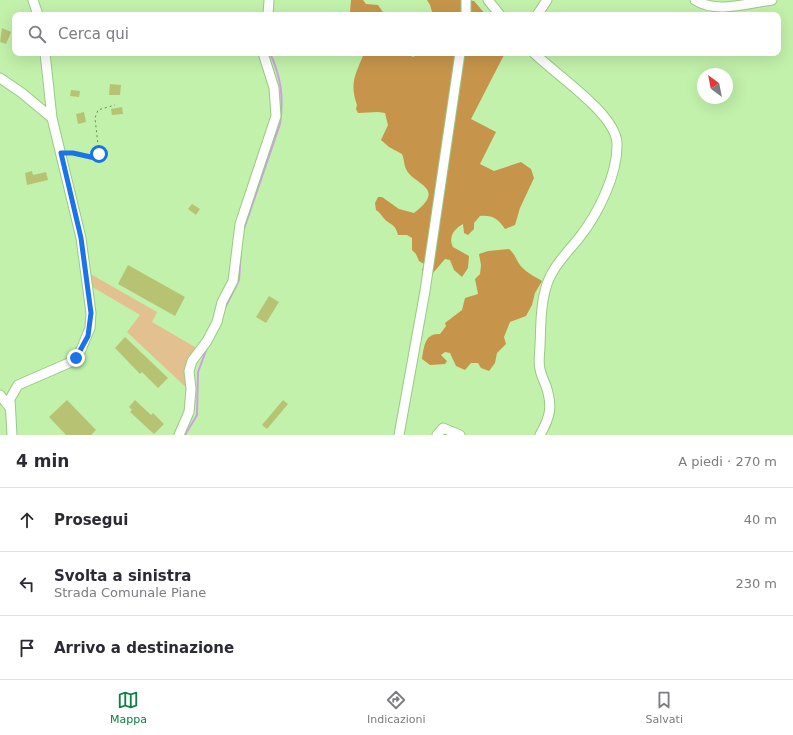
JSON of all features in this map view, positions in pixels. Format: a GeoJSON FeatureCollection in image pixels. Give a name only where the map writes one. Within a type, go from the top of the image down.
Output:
{"type":"FeatureCollection","features":[{"type":"Feature","properties":{"kind":"street"},"geometry":{"type":"LineString","coordinates":[[33,0],[37,12]]}},
{"type":"Feature","properties":{"kind":"street"},"geometry":{"type":"LineString","coordinates":[[268,12],[269,0]]}},
{"type":"Feature","properties":{"kind":"street"},"geometry":{"type":"LineString","coordinates":[[466,8],[472,0]]}},
{"type":"Feature","properties":{"kind":"street"},"geometry":{"type":"LineString","coordinates":[[488,0],[498,12]]}},
{"type":"Feature","properties":{"kind":"street"},"geometry":{"type":"LineString","coordinates":[[539,12],[547,0]]}},
{"type":"Feature","properties":{"kind":"street"},"geometry":{"type":"LineString","coordinates":[[695,0],[705,6],[718,7],[772,0]]}},
{"type":"Feature","properties":{"kind":"street"},"geometry":{"type":"LineString","coordinates":[[12,435],[10,399],[18,385],[25,380],[63,367],[76,358],[90,328],[91,313],[81,238],[52,118],[45,56]]}},
{"type":"Feature","properties":{"kind":"street"},"geometry":{"type":"LineString","coordinates":[[179,435],[189,412],[191,389],[188,370],[192,361],[207,340],[216,322],[222,302],[233,281],[240,224],[276,116],[274,88],[264,56]]}},
{"type":"Feature","properties":{"kind":"street"},"geometry":{"type":"LineString","coordinates":[[399,435],[425,290],[460,56]]}},
{"type":"Feature","properties":{"kind":"street"},"geometry":{"type":"LineString","coordinates":[[537,56],[549,68],[602,112],[612,127],[617,143],[613,168],[605,194],[596,213],[551,273],[545,290],[541,318],[539,369],[550,402],[550,415],[540,435]]}},
{"type":"Feature","properties":{"kind":"street"},"geometry":{"type":"LineString","coordinates":[[0,78],[22,93],[52,118]]}},
{"type":"Feature","properties":{"kind":"street"},"geometry":{"type":"LineString","coordinates":[[0,395],[10,408]]}},
{"type":"Feature","properties":{"kind":"street"},"geometry":{"type":"LineString","coordinates":[[437,435],[443,428],[460,435]]}},
{"type":"Feature","properties":{"kind":"path"},"geometry":{"type":"LineString","coordinates":[[61,153],[73,153],[95,158],[99,154],[95,118],[98,110],[115,105]]}},
{"type":"Feature","properties":{"kind":"shaded area"},"geometry":{"type":"Polygon","coordinates":[[[351,0],[363,0],[366,4],[378,5],[383,12],[350,12],[351,0]]]}},
{"type":"Feature","properties":{"kind":"shaded area"},"geometry":{"type":"Polygon","coordinates":[[[427,0],[468,0],[474,1],[483,12],[432,12],[427,0]]]}},
{"type":"Feature","properties":{"kind":"shaded area"},"geometry":{"type":"Polygon","coordinates":[[[363,56],[503,56],[471,119],[496,132],[480,164],[494,171],[521,162],[531,169],[534,178],[520,208],[515,225],[505,229],[495,218],[480,216],[474,223],[474,229],[468,235],[464,233],[463,224],[457,228],[451,240],[453,247],[469,256],[468,268],[462,277],[454,270],[450,260],[445,259],[433,273],[425,274],[422,270],[424,264],[419,261],[416,254],[412,250],[412,238],[407,235],[398,235],[394,227],[376,210],[375,203],[378,197],[382,197],[399,209],[414,213],[424,204],[428,197],[428,192],[425,187],[406,169],[402,154],[389,147],[381,140],[388,125],[385,113],[358,113],[356,109],[357,105],[354,90],[354,78],[363,56]]]}},
{"type":"Feature","properties":{"kind":"shaded area"},"geometry":{"type":"Polygon","coordinates":[[[509,249],[523,268],[542,281],[535,293],[532,305],[526,316],[510,322],[504,337],[506,344],[497,353],[495,363],[489,371],[481,368],[478,363],[471,363],[465,370],[456,366],[450,353],[445,352],[441,355],[447,361],[445,364],[430,365],[422,359],[428,338],[435,334],[440,334],[446,326],[445,323],[462,310],[465,298],[478,294],[475,279],[480,274],[481,265],[479,254],[488,251],[509,249]]]}},
{"type":"Feature","properties":{"kind":"shaded area"},"geometry":{"type":"Polygon","coordinates":[[[87,272],[157,312],[152,322],[200,350],[192,361],[191,392],[127,332],[140,315],[89,285],[87,272]]]}},
{"type":"Feature","properties":{"kind":"building"},"geometry":{"type":"Polygon","coordinates":[[[2,28],[11,32],[6,44],[0,42],[2,28]]]}},
{"type":"Feature","properties":{"kind":"building"},"geometry":{"type":"Polygon","coordinates":[[[110,84],[121,85],[120,95],[109,95],[110,84]]]}},
{"type":"Feature","properties":{"kind":"building"},"geometry":{"type":"Polygon","coordinates":[[[71,90],[80,91],[79,97],[70,96],[71,90]]]}},
{"type":"Feature","properties":{"kind":"building"},"geometry":{"type":"Polygon","coordinates":[[[122,107],[123,114],[112,115],[111,109],[122,107]]]}},
{"type":"Feature","properties":{"kind":"building"},"geometry":{"type":"Polygon","coordinates":[[[84,112],[86,122],[78,124],[76,114],[84,112]]]}},
{"type":"Feature","properties":{"kind":"building"},"geometry":{"type":"Polygon","coordinates":[[[32,171],[33,175],[46,172],[48,180],[27,185],[25,173],[32,171]]]}},
{"type":"Feature","properties":{"kind":"building"},"geometry":{"type":"Polygon","coordinates":[[[192,204],[200,209],[196,215],[188,209],[192,204]]]}},
{"type":"Feature","properties":{"kind":"building"},"geometry":{"type":"Polygon","coordinates":[[[128,265],[185,297],[175,316],[118,284],[128,265]]]}},
{"type":"Feature","properties":{"kind":"building"},"geometry":{"type":"Polygon","coordinates":[[[269,296],[279,302],[266,323],[256,317],[269,296]]]}},
{"type":"Feature","properties":{"kind":"building"},"geometry":{"type":"Polygon","coordinates":[[[125,337],[168,378],[158,388],[142,372],[140,374],[115,348],[125,337]]]}},
{"type":"Feature","properties":{"kind":"building"},"geometry":{"type":"Polygon","coordinates":[[[67,400],[96,430],[91,435],[66,435],[49,417],[67,400]]]}},
{"type":"Feature","properties":{"kind":"building"},"geometry":{"type":"Polygon","coordinates":[[[135,400],[151,415],[153,413],[164,424],[154,434],[130,412],[132,410],[129,407],[135,400]]]}},
{"type":"Feature","properties":{"kind":"building"},"geometry":{"type":"Polygon","coordinates":[[[283,400],[288,404],[267,429],[262,425],[283,400]]]}},
{"type":"Feature","properties":{"kind":"waterway"},"geometry":{"type":"LineString","coordinates":[[272,12],[273,1]]}},
{"type":"Feature","properties":{"kind":"waterway"},"geometry":{"type":"LineString","coordinates":[[244,229],[280,124],[282,105],[281,88],[271,56]]}},
{"type":"Feature","properties":{"kind":"waterway"},"geometry":{"type":"LineString","coordinates":[[225,308],[239,280],[241,251]]}},
{"type":"Feature","properties":{"kind":"waterway"},"geometry":{"type":"LineString","coordinates":[[185,435],[197,415],[198,372],[207,348]]}},
{"type":"Feature","properties":{"kind":"route"},"geometry":{"type":"LineString","coordinates":[[76,358],[88,336],[91,313],[81,238],[61,153],[73,153],[88,158],[95,158],[99,154]]}}]}
